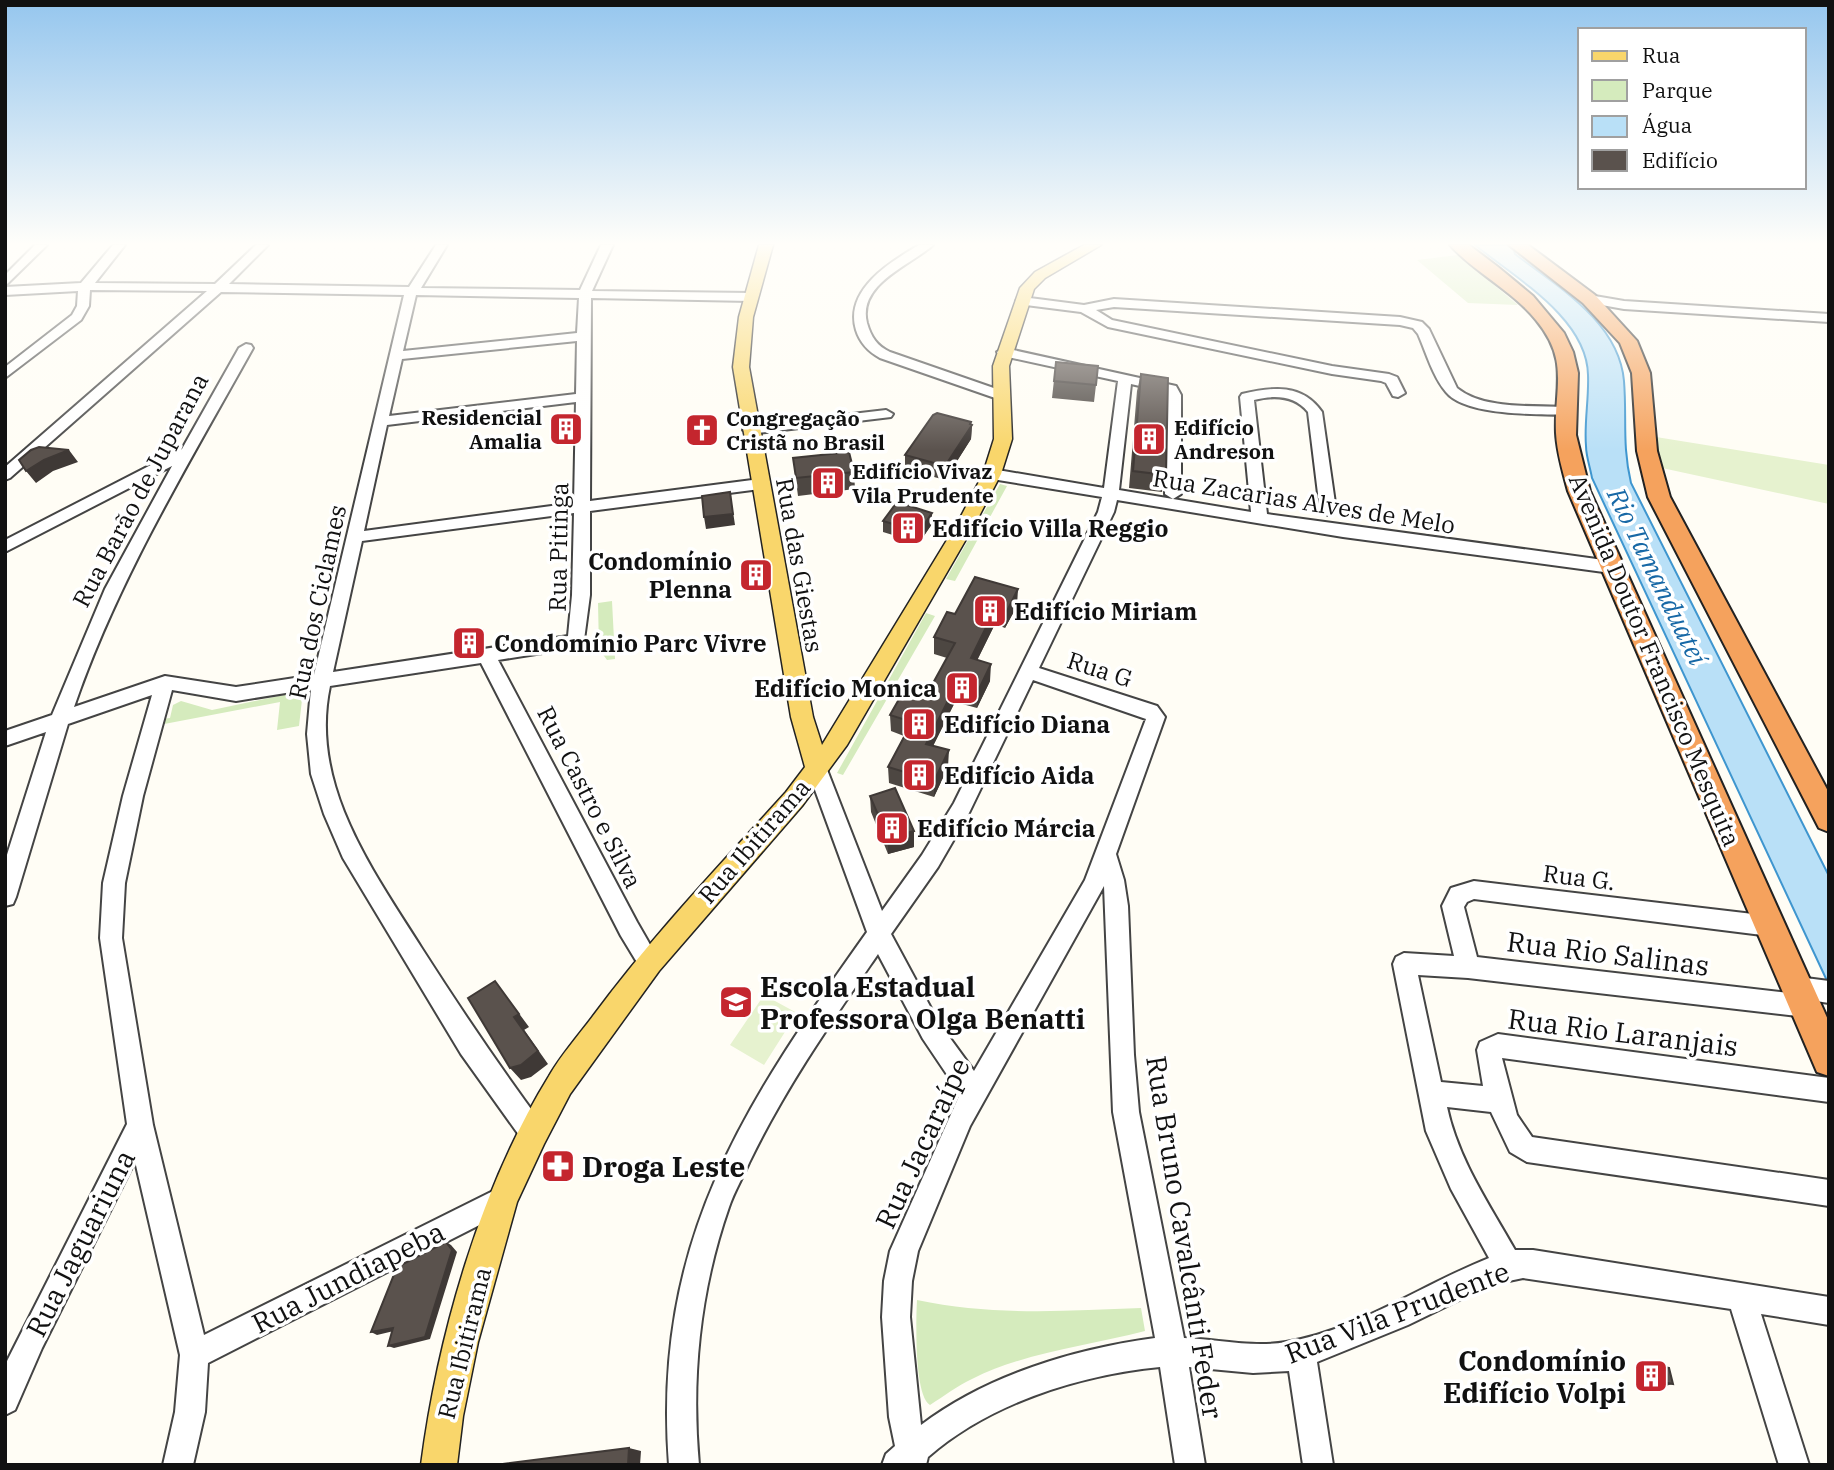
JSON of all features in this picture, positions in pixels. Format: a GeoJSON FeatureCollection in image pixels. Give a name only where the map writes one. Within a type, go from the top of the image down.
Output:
{"type":"FeatureCollection","features":[{"type":"Feature","properties":{"kind":"highway","name":"Avenida Doutor Francisco Mesquita"},"geometry":{"type":"LineString","coordinates":[[1538,314],[1553,330],[1562,346],[1569,374],[1566,411],[1570,463],[1611,567],[1770,926],[1813,994],[1829,1060]]}},
{"type":"Feature","properties":{"kind":"highway"},"geometry":{"type":"LineString","coordinates":[[1610,314],[1628,341],[1641,373],[1647,451],[1659,497],[1829,820]]}},
{"type":"Feature","properties":{"kind":"main road","name":"Rua das Giestas"},"geometry":{"type":"LineString","coordinates":[[747,314],[741,367],[750,430],[802,717],[817,768]]}},
{"type":"Feature","properties":{"kind":"main road","name":"Rua Ibitirama"},"geometry":{"type":"LineString","coordinates":[[439,1465],[445,1416],[461,1342],[502,1200],[533,1133],[560,1084],[649,962],[794,799],[839,739],[967,523],[992,474],[1003,439],[1004,352],[1018,314]]}},
{"type":"Feature","properties":{"kind":"street"},"geometry":{"type":"LineString","coordinates":[[5,374],[79,314]]}},
{"type":"Feature","properties":{"kind":"street"},"geometry":{"type":"LineString","coordinates":[[5,475],[188,314]]}},
{"type":"Feature","properties":{"kind":"street","name":"Rua dos Ciclames"},"geometry":{"type":"LineString","coordinates":[[406,314],[319,695],[317,739],[321,774],[334,814],[363,872],[457,1026],[506,1099],[533,1133]]}},
{"type":"Feature","properties":{"kind":"street","name":"Rua Pitinga"},"geometry":{"type":"LineString","coordinates":[[165,682],[183,683],[219,695],[568,644],[576,640],[581,595],[584,314]]}},
{"type":"Feature","properties":{"kind":"street"},"geometry":{"type":"LineString","coordinates":[[859,314],[869,344],[885,355],[1003,396]]}},
{"type":"Feature","properties":{"kind":"street"},"geometry":{"type":"LineString","coordinates":[[1091,314],[1102,321],[1152,333],[1332,370],[1384,377],[1392,380],[1398,393]]}},
{"type":"Feature","properties":{"kind":"street"},"geometry":{"type":"LineString","coordinates":[[1152,333],[1155,314]]}},
{"type":"Feature","properties":{"kind":"street"},"geometry":{"type":"LineString","coordinates":[[1269,314],[1409,323],[1424,332],[1451,390],[1457,397],[1474,403],[1566,411]]}},
{"type":"Feature","properties":{"kind":"street"},"geometry":{"type":"LineString","coordinates":[[1753,314],[1829,318]]}},
{"type":"Feature","properties":{"kind":"street"},"geometry":{"type":"LineString","coordinates":[[396,356],[583,336]]}},
{"type":"Feature","properties":{"kind":"street","name":"Rua Barão de Juparana"},"geometry":{"type":"LineString","coordinates":[[5,897],[59,720],[97,625],[129,557],[246,348]]}},
{"type":"Feature","properties":{"kind":"street"},"geometry":{"type":"LineString","coordinates":[[1004,352],[1167,388],[1173,393],[1173,494]]}},
{"type":"Feature","properties":{"kind":"street"},"geometry":{"type":"LineString","coordinates":[[684,1465],[683,1344],[695,1276],[717,1202],[754,1125],[801,1045],[930,861],[961,809],[1029,672],[1097,532],[1111,494],[1125,378]]}},
{"type":"Feature","properties":{"kind":"street"},"geometry":{"type":"LineString","coordinates":[[1260,519],[1247,397],[1269,392],[1287,392],[1298,396],[1315,412],[1328,510]]}},
{"type":"Feature","properties":{"kind":"street"},"geometry":{"type":"LineString","coordinates":[[381,421],[582,397]]}},
{"type":"Feature","properties":{"kind":"street"},"geometry":{"type":"LineString","coordinates":[[750,430],[886,414]]}},
{"type":"Feature","properties":{"kind":"street"},"geometry":{"type":"LineString","coordinates":[[5,547],[190,450]]}},
{"type":"Feature","properties":{"kind":"street","name":"Rua Zacarias Alves de Melo"},"geometry":{"type":"LineString","coordinates":[[992,474],[1260,519],[1611,567]]}},
{"type":"Feature","properties":{"kind":"street"},"geometry":{"type":"LineString","coordinates":[[355,537],[760,484]]}},
{"type":"Feature","properties":{"kind":"street","name":"Rua Castro e Silva"},"geometry":{"type":"LineString","coordinates":[[487,656],[629,929],[649,962]]}},
{"type":"Feature","properties":{"kind":"street","name":"Rua G"},"geometry":{"type":"LineString","coordinates":[[1029,672],[1155,714]]}},
{"type":"Feature","properties":{"kind":"street"},"geometry":{"type":"LineString","coordinates":[[5,739],[165,682]]}},
{"type":"Feature","properties":{"kind":"street"},"geometry":{"type":"LineString","coordinates":[[165,682],[132,796],[110,912],[111,938],[140,1125],[194,1355],[195,1381],[178,1465]]}},
{"type":"Feature","properties":{"kind":"street","name":"Rua Jacaraípe"},"geometry":{"type":"LineString","coordinates":[[907,1460],[896,1317],[898,1281],[904,1251],[961,1117],[1094,884],[1155,714]]}},
{"type":"Feature","properties":{"kind":"street"},"geometry":{"type":"LineString","coordinates":[[817,768],[878,933],[931,1031],[975,1093]]}},
{"type":"Feature","properties":{"kind":"street","name":"Rua Bruno Cavalcânti Feder"},"geometry":{"type":"LineString","coordinates":[[1105,854],[1111,866],[1116,897],[1122,1077],[1126,1112],[1172,1352],[1190,1465]]}},
{"type":"Feature","properties":{"kind":"street","name":"Rua G."},"geometry":{"type":"LineString","coordinates":[[1468,967],[1453,906],[1459,895],[1474,890],[1770,926]]}},
{"type":"Feature","properties":{"kind":"street","name":"Rua Rio Salinas"},"geometry":{"type":"LineString","coordinates":[[1430,1093],[1404,965],[1468,967],[1813,994]]}},
{"type":"Feature","properties":{"kind":"street","name":"Rua Rio Laranjais"},"geometry":{"type":"LineString","coordinates":[[1829,1090],[1494,1046],[1489,1050],[1500,1100],[1513,1138],[1527,1149],[1829,1193]]}},
{"type":"Feature","properties":{"kind":"street"},"geometry":{"type":"LineString","coordinates":[[1500,1100],[1430,1093],[1447,1153],[1508,1265]]}},
{"type":"Feature","properties":{"kind":"street","name":"Rua Jaguariuna"},"geometry":{"type":"LineString","coordinates":[[5,1400],[32,1338],[140,1125]]}},
{"type":"Feature","properties":{"kind":"street","name":"Rua Jundiapeba"},"geometry":{"type":"LineString","coordinates":[[194,1355],[502,1200]]}},
{"type":"Feature","properties":{"kind":"street","name":"Rua Vila Prudente"},"geometry":{"type":"LineString","coordinates":[[1172,1352],[1277,1359],[1301,1353],[1398,1315],[1508,1265],[1533,1264],[1829,1311]]}},
{"type":"Feature","properties":{"kind":"street"},"geometry":{"type":"LineString","coordinates":[[1741,1297],[1794,1465]]}},
{"type":"Feature","properties":{"kind":"street"},"geometry":{"type":"LineString","coordinates":[[907,1460],[987,1400],[1034,1380],[1076,1368],[1172,1352]]}},
{"type":"Feature","properties":{"kind":"street"},"geometry":{"type":"LineString","coordinates":[[1301,1353],[1318,1465]]}},
{"type":"Feature","properties":{"kind":"green space"},"geometry":{"type":"Polygon","coordinates":[[[1656,437],[1829,465],[1829,504],[1662,468],[1656,437]]]}},
{"type":"Feature","properties":{"kind":"green space"},"geometry":{"type":"Polygon","coordinates":[[[1000,484],[1007,486],[955,581],[946,579],[1000,484]]]}},
{"type":"Feature","properties":{"kind":"green space"},"geometry":{"type":"Polygon","coordinates":[[[612,601],[615,659],[607,660],[599,649],[598,603],[612,601]]]}},
{"type":"Feature","properties":{"kind":"green space"},"geometry":{"type":"Polygon","coordinates":[[[926,613],[935,616],[843,775],[837,773],[926,613]]]}},
{"type":"Feature","properties":{"kind":"green space"},"geometry":{"type":"Polygon","coordinates":[[[303,691],[299,726],[277,730],[280,702],[159,725],[162,719],[170,718],[173,705],[181,701],[212,710],[303,691]]]}},
{"type":"Feature","properties":{"kind":"green space"},"geometry":{"type":"Polygon","coordinates":[[[764,995],[797,1013],[764,1065],[730,1045],[764,995]]]}},
{"type":"Feature","properties":{"kind":"green space"},"geometry":{"type":"Polygon","coordinates":[[[917,1300],[1001,1310],[1141,1308],[1145,1331],[1014,1362],[966,1382],[930,1405],[925,1399],[919,1373],[917,1300]]]}},
{"type":"Feature","properties":{"kind":"water","name":"Rio Tamanduateí"},"geometry":{"type":"Polygon","coordinates":[[[1558,314],[1589,314],[1611,341],[1620,360],[1624,381],[1626,444],[1631,483],[1829,876],[1829,985],[1592,478],[1586,437],[1588,375],[1584,354],[1576,335],[1558,314]]]}},
{"type":"Feature","properties":{"kind":"building"},"geometry":{"type":"Polygon","coordinates":[[[1056,362],[1098,366],[1096,385],[1054,381],[1056,362]]]}},
{"type":"Feature","properties":{"kind":"building"},"geometry":{"type":"Polygon","coordinates":[[[1141,374],[1168,378],[1166,475],[1133,471],[1141,374]]]}},
{"type":"Feature","properties":{"kind":"building"},"geometry":{"type":"Polygon","coordinates":[[[937,413],[971,422],[972,425],[945,466],[905,455],[937,413]]]}},
{"type":"Feature","properties":{"kind":"building"},"geometry":{"type":"Polygon","coordinates":[[[39,447],[69,450],[26,471],[19,460],[39,447]]]}},
{"type":"Feature","properties":{"kind":"building"},"geometry":{"type":"Polygon","coordinates":[[[849,452],[854,472],[796,478],[793,458],[849,452]]]}},
{"type":"Feature","properties":{"kind":"building"},"geometry":{"type":"Polygon","coordinates":[[[730,492],[733,514],[704,517],[702,496],[730,492]]]}},
{"type":"Feature","properties":{"kind":"building"},"geometry":{"type":"Polygon","coordinates":[[[897,502],[932,513],[919,532],[883,521],[897,502]]]}},
{"type":"Feature","properties":{"kind":"building"},"geometry":{"type":"Polygon","coordinates":[[[975,577],[1018,589],[1007,611],[996,607],[971,658],[991,664],[978,691],[956,685],[926,744],[949,750],[934,781],[888,767],[912,722],[890,715],[906,687],[927,694],[955,643],[934,637],[947,612],[955,614],[975,577]]]}},
{"type":"Feature","properties":{"kind":"building"},"geometry":{"type":"Polygon","coordinates":[[[895,788],[914,831],[888,838],[870,796],[895,788]]]}},
{"type":"Feature","properties":{"kind":"building"},"geometry":{"type":"Polygon","coordinates":[[[495,981],[519,1014],[514,1017],[538,1051],[521,1065],[510,1068],[468,998],[495,981]]]}},
{"type":"Feature","properties":{"kind":"building"},"geometry":{"type":"Polygon","coordinates":[[[446,1242],[452,1250],[425,1337],[388,1346],[393,1328],[371,1332],[397,1267],[446,1242]]]}},
{"type":"Feature","properties":{"kind":"building"},"geometry":{"type":"Polygon","coordinates":[[[1644,1365],[1669,1368],[1673,1384],[1649,1380],[1644,1365]]]}},
{"type":"Feature","properties":{"kind":"building"},"geometry":{"type":"Polygon","coordinates":[[[629,1448],[628,1465],[495,1465],[629,1448]]]}},
{"type":"Feature","properties":{"kind":"place","name":"Residencial Amalia"},"geometry":{"type":"Point","coordinates":[566,429]}},
{"type":"Feature","properties":{"kind":"place","name":"Congregação Cristã no Brasil"},"geometry":{"type":"Point","coordinates":[702,430]}},
{"type":"Feature","properties":{"kind":"place","name":"Edifício Andreson"},"geometry":{"type":"Point","coordinates":[1149,439]}},
{"type":"Feature","properties":{"kind":"place","name":"Edifício Vivaz Vila Prudente"},"geometry":{"type":"Point","coordinates":[828,483]}},
{"type":"Feature","properties":{"kind":"place","name":"Edifício Villa Reggio"},"geometry":{"type":"Point","coordinates":[908,528]}},
{"type":"Feature","properties":{"kind":"place","name":"Condomínio Plenna"},"geometry":{"type":"Point","coordinates":[756,575]}},
{"type":"Feature","properties":{"kind":"place","name":"Edifício Miriam"},"geometry":{"type":"Point","coordinates":[990,611]}},
{"type":"Feature","properties":{"kind":"place","name":"Condomínio Parc Vivre"},"geometry":{"type":"Point","coordinates":[469,643]}},
{"type":"Feature","properties":{"kind":"place","name":"Edifício Monica"},"geometry":{"type":"Point","coordinates":[962,688]}},
{"type":"Feature","properties":{"kind":"place","name":"Edifício Diana"},"geometry":{"type":"Point","coordinates":[919,724]}},
{"type":"Feature","properties":{"kind":"place","name":"Edifício Aida"},"geometry":{"type":"Point","coordinates":[919,775]}},
{"type":"Feature","properties":{"kind":"place","name":"Edifício Márcia"},"geometry":{"type":"Point","coordinates":[892,828]}},
{"type":"Feature","properties":{"kind":"place","name":"Escola Estadual Professora Olga Benatti"},"geometry":{"type":"Point","coordinates":[736,1002]}},
{"type":"Feature","properties":{"kind":"place","name":"Droga Leste"},"geometry":{"type":"Point","coordinates":[558,1166]}},
{"type":"Feature","properties":{"kind":"place","name":"Condomínio Edifício Volpi"},"geometry":{"type":"Point","coordinates":[1651,1376]}}]}
